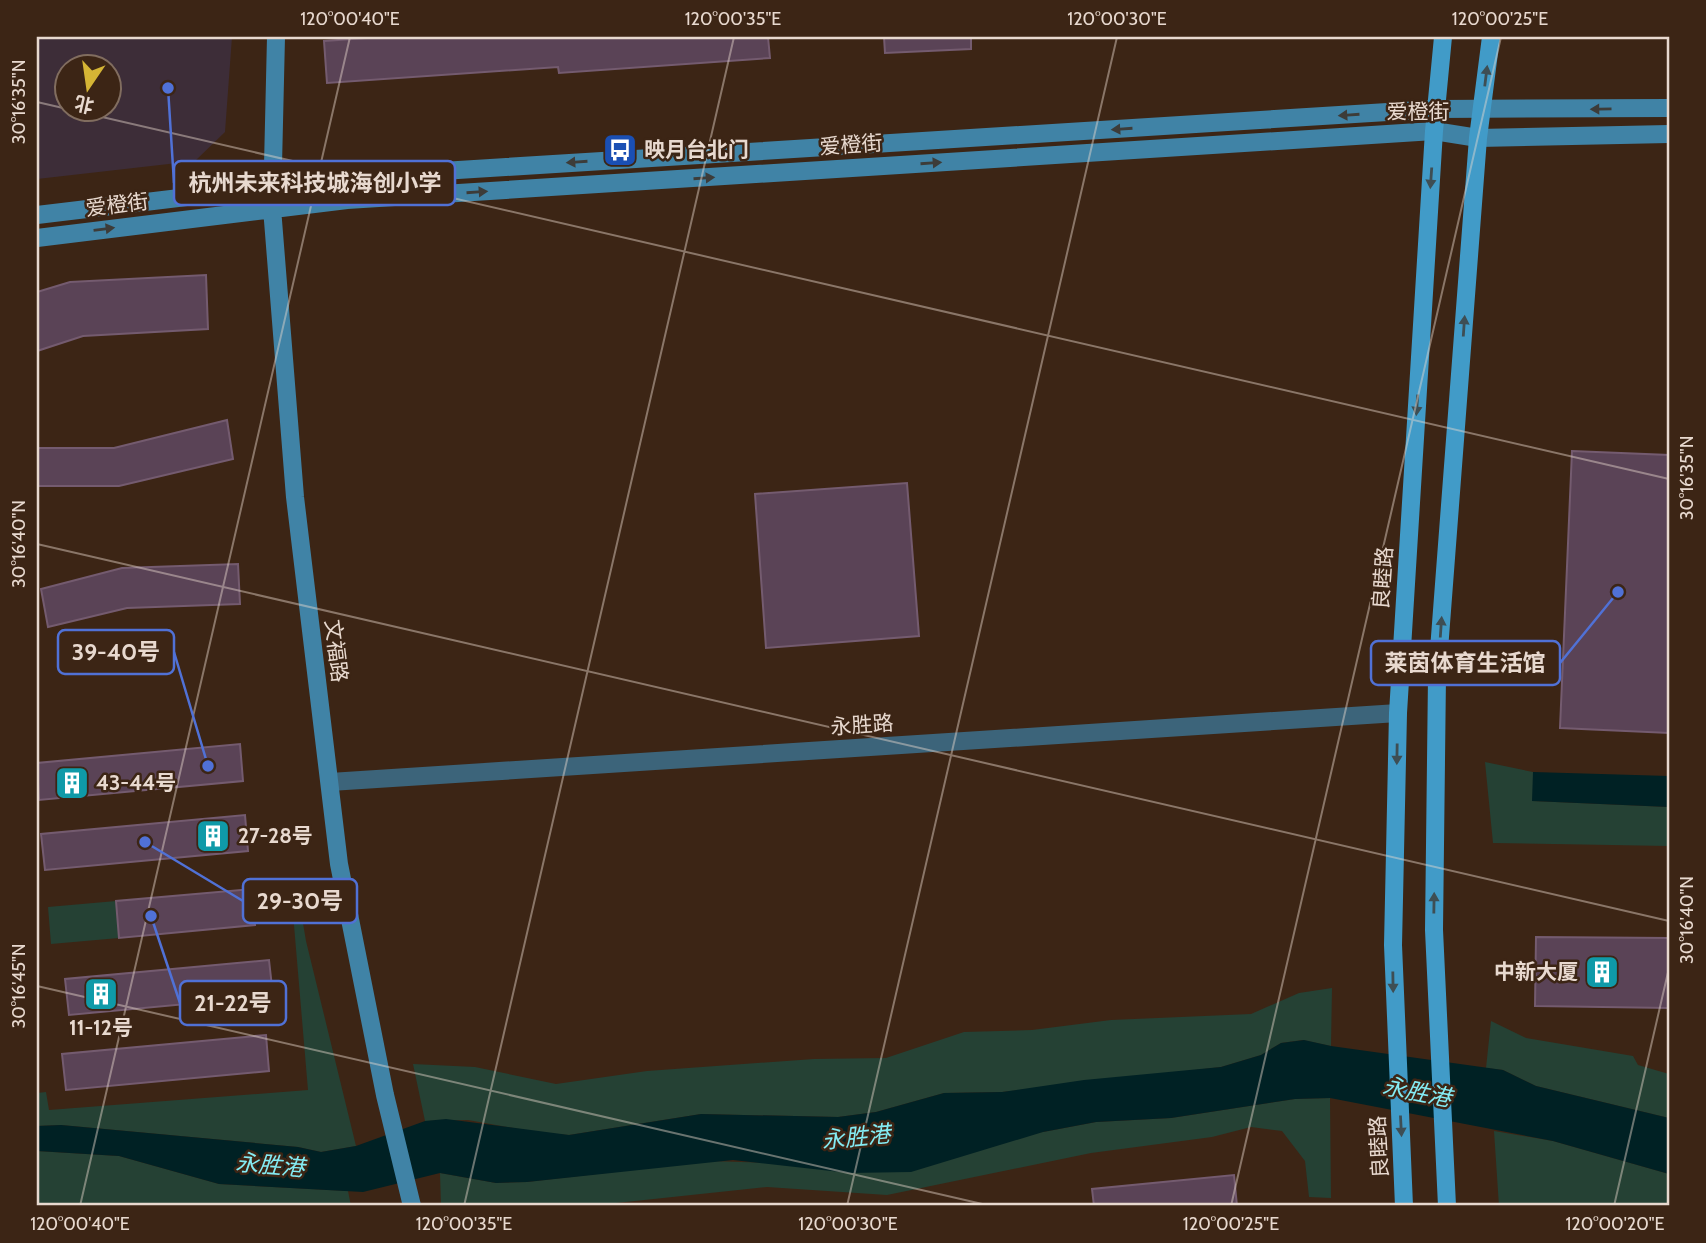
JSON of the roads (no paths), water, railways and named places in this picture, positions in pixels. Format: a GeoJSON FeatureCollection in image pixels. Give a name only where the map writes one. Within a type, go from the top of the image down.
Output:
{"type":"FeatureCollection","features":[{"type":"Feature","properties":{"kind":"main road","name":"良睦路"},"geometry":{"type":"LineString","coordinates":[[1404,1206],[1394,1009],[1398,713],[1434,131],[1443,37]]}},
{"type":"Feature","properties":{"kind":"main road"},"geometry":{"type":"LineString","coordinates":[[1447,1206],[1434,905],[1437,676],[1478,138],[1491,37]]}},
{"type":"Feature","properties":{"kind":"street","name":"文福路"},"geometry":{"type":"LineString","coordinates":[[276,37],[272,208],[295,497],[339,864],[385,1095],[412,1206]]}},
{"type":"Feature","properties":{"kind":"street","name":"爱橙街"},"geometry":{"type":"LineString","coordinates":[[37,215],[362,176],[1436,110],[1669,108]]}},
{"type":"Feature","properties":{"kind":"street","name":"爱橙街"},"geometry":{"type":"LineString","coordinates":[[37,238],[347,200],[1434,131],[1478,138],[1669,134]]}},
{"type":"Feature","properties":{"kind":"street","name":"永胜路"},"geometry":{"type":"LineString","coordinates":[[330,782],[1398,713]]}},
{"type":"Feature","properties":{"kind":"water"},"geometry":{"type":"Polygon","coordinates":[[[1533,772],[1669,776],[1669,807],[1532,801],[1533,772]]]}},
{"type":"Feature","properties":{"kind":"water","name":"永胜港"},"geometry":{"type":"Polygon","coordinates":[[[1304,1040],[1503,1070],[1536,1086],[1669,1118],[1669,1174],[1553,1141],[1330,1098],[1295,1099],[1171,1118],[1096,1122],[1043,1132],[911,1172],[849,1173],[733,1160],[527,1182],[496,1183],[440,1173],[363,1192],[219,1184],[119,1156],[37,1151],[37,1126],[61,1125],[298,1147],[321,1152],[356,1146],[425,1121],[446,1119],[569,1135],[701,1114],[838,1117],[876,1112],[944,1093],[1002,1092],[1084,1080],[1221,1067],[1261,1055],[1281,1043],[1304,1040]]]}},
{"type":"Feature","properties":{"kind":"place","name":"杭州未来科技城海创小学"},"geometry":{"type":"Point","coordinates":[168,88]}},
{"type":"Feature","properties":{"kind":"place","name":"映月台北门"},"geometry":{"type":"Point","coordinates":[620,150]}},
{"type":"Feature","properties":{"kind":"place","name":"莱茵体育生活馆"},"geometry":{"type":"Point","coordinates":[1618,592]}},
{"type":"Feature","properties":{"kind":"place","name":"39-40号"},"geometry":{"type":"Point","coordinates":[208,766]}},
{"type":"Feature","properties":{"kind":"place","name":"43-44号"},"geometry":{"type":"Point","coordinates":[72,783]}},
{"type":"Feature","properties":{"kind":"place","name":"27-28号"},"geometry":{"type":"Point","coordinates":[213,836]}},
{"type":"Feature","properties":{"kind":"place","name":"29-30号"},"geometry":{"type":"Point","coordinates":[145,842]}},
{"type":"Feature","properties":{"kind":"place","name":"21-22号"},"geometry":{"type":"Point","coordinates":[151,916]}},
{"type":"Feature","properties":{"kind":"place","name":"中新大厦"},"geometry":{"type":"Point","coordinates":[1602,972]}},
{"type":"Feature","properties":{"kind":"place","name":"11-12号"},"geometry":{"type":"Point","coordinates":[101,994]}}]}
